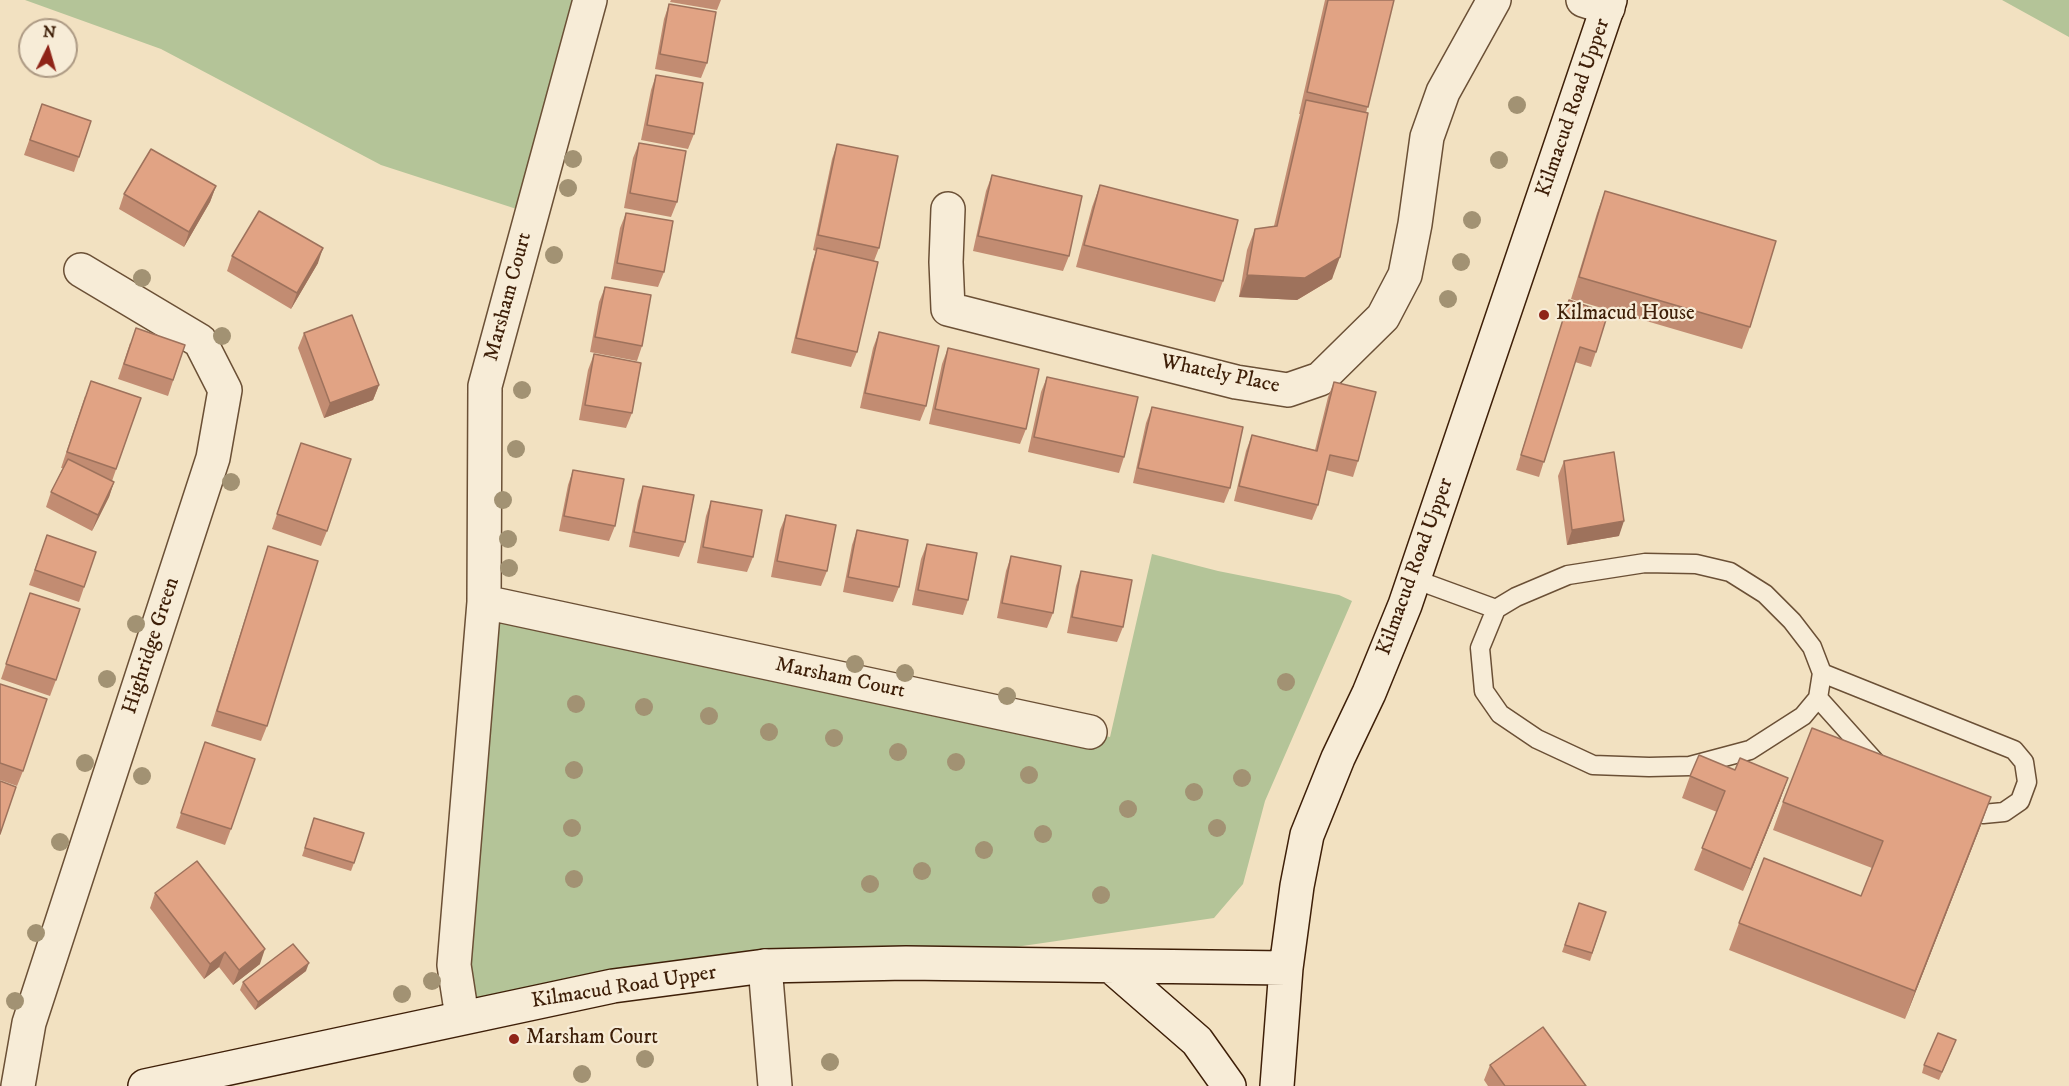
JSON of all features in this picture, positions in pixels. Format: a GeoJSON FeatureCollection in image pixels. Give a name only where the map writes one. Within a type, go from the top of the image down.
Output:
{"type":"FeatureCollection","features":[{"type":"Feature","properties":{"kind":"street","name":"Marsham Court"},"geometry":{"type":"LineString","coordinates":[[462,1017],[454,965],[484,602],[485,386],[590,0]]}},
{"type":"Feature","properties":{"kind":"street","name":"Whately Place"},"geometry":{"type":"LineString","coordinates":[[948,209],[946,262],[948,309],[1236,382],[1288,390],[1320,380],[1383,317],[1405,275],[1427,137],[1443,92],[1494,0]]}},
{"type":"Feature","properties":{"kind":"street","name":"Kilmacud Road Upper"},"geometry":{"type":"LineString","coordinates":[[145,1086],[614,986],[765,966],[906,963],[1286,968],[1297,886],[1307,835],[1338,758],[1369,693],[1414,579],[1600,3]]}},
{"type":"Feature","properties":{"kind":"street","name":"Highridge Green"},"geometry":{"type":"LineString","coordinates":[[18,1086],[29,1023],[213,458],[225,390],[200,341],[81,270]]}},
{"type":"Feature","properties":{"kind":"street","name":"Marsham Court"},"geometry":{"type":"LineString","coordinates":[[484,602],[1090,732]]}},
{"type":"Feature","properties":{"kind":"street"},"geometry":{"type":"LineString","coordinates":[[765,966],[775,1086]]}},
{"type":"Feature","properties":{"kind":"street"},"geometry":{"type":"LineString","coordinates":[[1112,967],[1197,1041],[1229,1086]]}},
{"type":"Feature","properties":{"kind":"street"},"geometry":{"type":"LineString","coordinates":[[1277,1086],[1286,968]]}},
{"type":"Feature","properties":{"kind":"lane"},"geometry":{"type":"LineString","coordinates":[[1646,563],[1696,564],[1730,572],[1765,594],[1792,621],[1812,647],[1822,673],[1818,698],[1803,716],[1750,750],[1690,766],[1593,765],[1537,739],[1500,714],[1484,691],[1480,648],[1496,609],[1516,597],[1568,575],[1646,563]]}},
{"type":"Feature","properties":{"kind":"lane"},"geometry":{"type":"LineString","coordinates":[[1414,579],[1496,609]]}},
{"type":"Feature","properties":{"kind":"lane"},"geometry":{"type":"LineString","coordinates":[[1822,673],[2014,750],[2024,762],[2027,782],[2019,801],[2004,813],[1983,814],[1941,798]]}},
{"type":"Feature","properties":{"kind":"lane"},"geometry":{"type":"LineString","coordinates":[[1818,698],[1890,778]]}},
{"type":"Feature","properties":{"kind":"green space"},"geometry":{"type":"Polygon","coordinates":[[[25,0],[590,0],[532,214],[381,165],[161,49],[25,0]]]}},
{"type":"Feature","properties":{"kind":"green space"},"geometry":{"type":"Polygon","coordinates":[[[2002,0],[2069,0],[2069,37],[2002,0]]]}},
{"type":"Feature","properties":{"kind":"green space"},"geometry":{"type":"Polygon","coordinates":[[[1152,554],[1218,571],[1339,595],[1352,601],[1265,801],[1243,884],[1214,918],[906,963],[462,1017],[484,602],[1110,737],[1152,554]]]}},
{"type":"Feature","properties":{"kind":"building"},"geometry":{"type":"Polygon","coordinates":[[[1328,0],[1394,0],[1368,107],[1307,92],[1328,0]]]}},
{"type":"Feature","properties":{"kind":"building"},"geometry":{"type":"Polygon","coordinates":[[[669,4],[716,12],[707,63],[660,54],[669,4]]]}},
{"type":"Feature","properties":{"kind":"building"},"geometry":{"type":"Polygon","coordinates":[[[656,75],[703,83],[694,134],[647,125],[656,75]]]}},
{"type":"Feature","properties":{"kind":"building"},"geometry":{"type":"Polygon","coordinates":[[[1306,100],[1368,113],[1340,257],[1305,278],[1247,275],[1255,229],[1277,226],[1306,100]]]}},
{"type":"Feature","properties":{"kind":"building"},"geometry":{"type":"Polygon","coordinates":[[[42,104],[91,121],[79,157],[30,140],[42,104]]]}},
{"type":"Feature","properties":{"kind":"building"},"geometry":{"type":"Polygon","coordinates":[[[639,143],[686,151],[677,202],[630,193],[639,143]]]}},
{"type":"Feature","properties":{"kind":"building"},"geometry":{"type":"Polygon","coordinates":[[[837,144],[898,156],[879,248],[818,235],[837,144]]]}},
{"type":"Feature","properties":{"kind":"building"},"geometry":{"type":"Polygon","coordinates":[[[151,149],[216,186],[189,232],[124,194],[151,149]]]}},
{"type":"Feature","properties":{"kind":"building"},"geometry":{"type":"Polygon","coordinates":[[[992,175],[1082,196],[1069,256],[978,236],[992,175]]]}},
{"type":"Feature","properties":{"kind":"building"},"geometry":{"type":"Polygon","coordinates":[[[1100,185],[1238,220],[1223,281],[1084,245],[1100,185]]]}},
{"type":"Feature","properties":{"kind":"building"},"geometry":{"type":"Polygon","coordinates":[[[1605,191],[1776,241],[1750,327],[1579,277],[1605,191]]]}},
{"type":"Feature","properties":{"kind":"building"},"geometry":{"type":"Polygon","coordinates":[[[259,211],[323,248],[297,293],[232,256],[259,211]]]}},
{"type":"Feature","properties":{"kind":"building"},"geometry":{"type":"Polygon","coordinates":[[[626,213],[673,221],[664,272],[617,263],[626,213]]]}},
{"type":"Feature","properties":{"kind":"building"},"geometry":{"type":"Polygon","coordinates":[[[817,248],[878,262],[857,352],[796,338],[817,248]]]}},
{"type":"Feature","properties":{"kind":"building"},"geometry":{"type":"Polygon","coordinates":[[[605,287],[651,295],[642,346],[595,337],[605,287]]]}},
{"type":"Feature","properties":{"kind":"building"},"geometry":{"type":"Polygon","coordinates":[[[1569,300],[1608,313],[1596,352],[1580,347],[1544,462],[1521,455],[1569,300]]]}},
{"type":"Feature","properties":{"kind":"building"},"geometry":{"type":"Polygon","coordinates":[[[352,315],[379,385],[330,403],[304,333],[352,315]]]}},
{"type":"Feature","properties":{"kind":"building"},"geometry":{"type":"Polygon","coordinates":[[[136,328],[185,345],[173,380],[124,364],[136,328]]]}},
{"type":"Feature","properties":{"kind":"building"},"geometry":{"type":"Polygon","coordinates":[[[879,332],[939,346],[926,406],[865,393],[879,332]]]}},
{"type":"Feature","properties":{"kind":"building"},"geometry":{"type":"Polygon","coordinates":[[[948,348],[1039,369],[1026,429],[935,409],[948,348]]]}},
{"type":"Feature","properties":{"kind":"building"},"geometry":{"type":"Polygon","coordinates":[[[594,354],[641,363],[632,413],[585,405],[594,354]]]}},
{"type":"Feature","properties":{"kind":"building"},"geometry":{"type":"Polygon","coordinates":[[[1047,377],[1138,397],[1124,457],[1034,437],[1047,377]]]}},
{"type":"Feature","properties":{"kind":"building"},"geometry":{"type":"Polygon","coordinates":[[[91,381],[141,398],[116,469],[67,452],[91,381]]]}},
{"type":"Feature","properties":{"kind":"building"},"geometry":{"type":"Polygon","coordinates":[[[1334,382],[1376,392],[1358,461],[1330,455],[1318,505],[1239,486],[1252,435],[1317,451],[1334,382]]]}},
{"type":"Feature","properties":{"kind":"building"},"geometry":{"type":"Polygon","coordinates":[[[1152,407],[1243,427],[1230,488],[1138,468],[1152,407]]]}},
{"type":"Feature","properties":{"kind":"building"},"geometry":{"type":"Polygon","coordinates":[[[301,443],[351,459],[327,531],[277,514],[301,443]]]}},
{"type":"Feature","properties":{"kind":"building"},"geometry":{"type":"Polygon","coordinates":[[[1614,452],[1624,521],[1572,530],[1564,461],[1614,452]]]}},
{"type":"Feature","properties":{"kind":"building"},"geometry":{"type":"Polygon","coordinates":[[[68,459],[114,482],[98,515],[51,492],[68,459]]]}},
{"type":"Feature","properties":{"kind":"building"},"geometry":{"type":"Polygon","coordinates":[[[573,470],[624,479],[615,526],[564,516],[573,470]]]}},
{"type":"Feature","properties":{"kind":"building"},"geometry":{"type":"Polygon","coordinates":[[[643,486],[694,495],[685,542],[634,532],[643,486]]]}},
{"type":"Feature","properties":{"kind":"building"},"geometry":{"type":"Polygon","coordinates":[[[711,501],[762,510],[753,557],[703,547],[711,501]]]}},
{"type":"Feature","properties":{"kind":"building"},"geometry":{"type":"Polygon","coordinates":[[[786,515],[836,525],[827,571],[777,561],[786,515]]]}},
{"type":"Feature","properties":{"kind":"building"},"geometry":{"type":"Polygon","coordinates":[[[857,530],[908,540],[899,587],[848,577],[857,530]]]}},
{"type":"Feature","properties":{"kind":"building"},"geometry":{"type":"Polygon","coordinates":[[[47,535],[96,552],[84,587],[35,570],[47,535]]]}},
{"type":"Feature","properties":{"kind":"building"},"geometry":{"type":"Polygon","coordinates":[[[927,544],[977,553],[968,600],[918,590],[927,544]]]}},
{"type":"Feature","properties":{"kind":"building"},"geometry":{"type":"Polygon","coordinates":[[[268,546],[318,561],[267,726],[217,711],[268,546]]]}},
{"type":"Feature","properties":{"kind":"building"},"geometry":{"type":"Polygon","coordinates":[[[1011,556],[1061,566],[1053,613],[1002,603],[1011,556]]]}},
{"type":"Feature","properties":{"kind":"building"},"geometry":{"type":"Polygon","coordinates":[[[1081,571],[1132,580],[1123,627],[1072,617],[1081,571]]]}},
{"type":"Feature","properties":{"kind":"building"},"geometry":{"type":"Polygon","coordinates":[[[30,593],[80,609],[56,680],[6,664],[30,593]]]}},
{"type":"Feature","properties":{"kind":"building"},"geometry":{"type":"Polygon","coordinates":[[[0,684],[47,699],[23,771],[0,763],[0,684]]]}},
{"type":"Feature","properties":{"kind":"building"},"geometry":{"type":"Polygon","coordinates":[[[1812,728],[1991,797],[1915,991],[1739,923],[1764,858],[1861,896],[1883,841],[1783,802],[1812,728]]]}},
{"type":"Feature","properties":{"kind":"building"},"geometry":{"type":"Polygon","coordinates":[[[205,742],[255,759],[231,829],[181,813],[205,742]]]}},
{"type":"Feature","properties":{"kind":"building"},"geometry":{"type":"Polygon","coordinates":[[[1699,755],[1735,770],[1740,758],[1788,778],[1751,869],[1702,848],[1725,791],[1690,776],[1699,755]]]}},
{"type":"Feature","properties":{"kind":"building"},"geometry":{"type":"Polygon","coordinates":[[[0,781],[16,787],[0,834],[0,781]]]}},
{"type":"Feature","properties":{"kind":"building"},"geometry":{"type":"Polygon","coordinates":[[[314,818],[364,833],[354,863],[305,848],[314,818]]]}},
{"type":"Feature","properties":{"kind":"building"},"geometry":{"type":"Polygon","coordinates":[[[197,861],[265,949],[239,970],[225,952],[210,964],[155,893],[197,861]]]}},
{"type":"Feature","properties":{"kind":"building"},"geometry":{"type":"Polygon","coordinates":[[[1579,903],[1606,912],[1592,953],[1565,945],[1579,903]]]}},
{"type":"Feature","properties":{"kind":"building"},"geometry":{"type":"Polygon","coordinates":[[[293,944],[309,963],[258,1002],[243,982],[293,944]]]}},
{"type":"Feature","properties":{"kind":"building"},"geometry":{"type":"Polygon","coordinates":[[[1543,1027],[1586,1086],[1505,1086],[1490,1065],[1543,1027]]]}},
{"type":"Feature","properties":{"kind":"building"},"geometry":{"type":"Polygon","coordinates":[[[1938,1033],[1956,1040],[1942,1072],[1924,1065],[1938,1033]]]}},
{"type":"Feature","properties":{"kind":"place","name":"Kilmacud House"},"geometry":{"type":"Point","coordinates":[1544,315]}},
{"type":"Feature","properties":{"kind":"place","name":"Marsham Court"},"geometry":{"type":"Point","coordinates":[514,1039]}}]}
